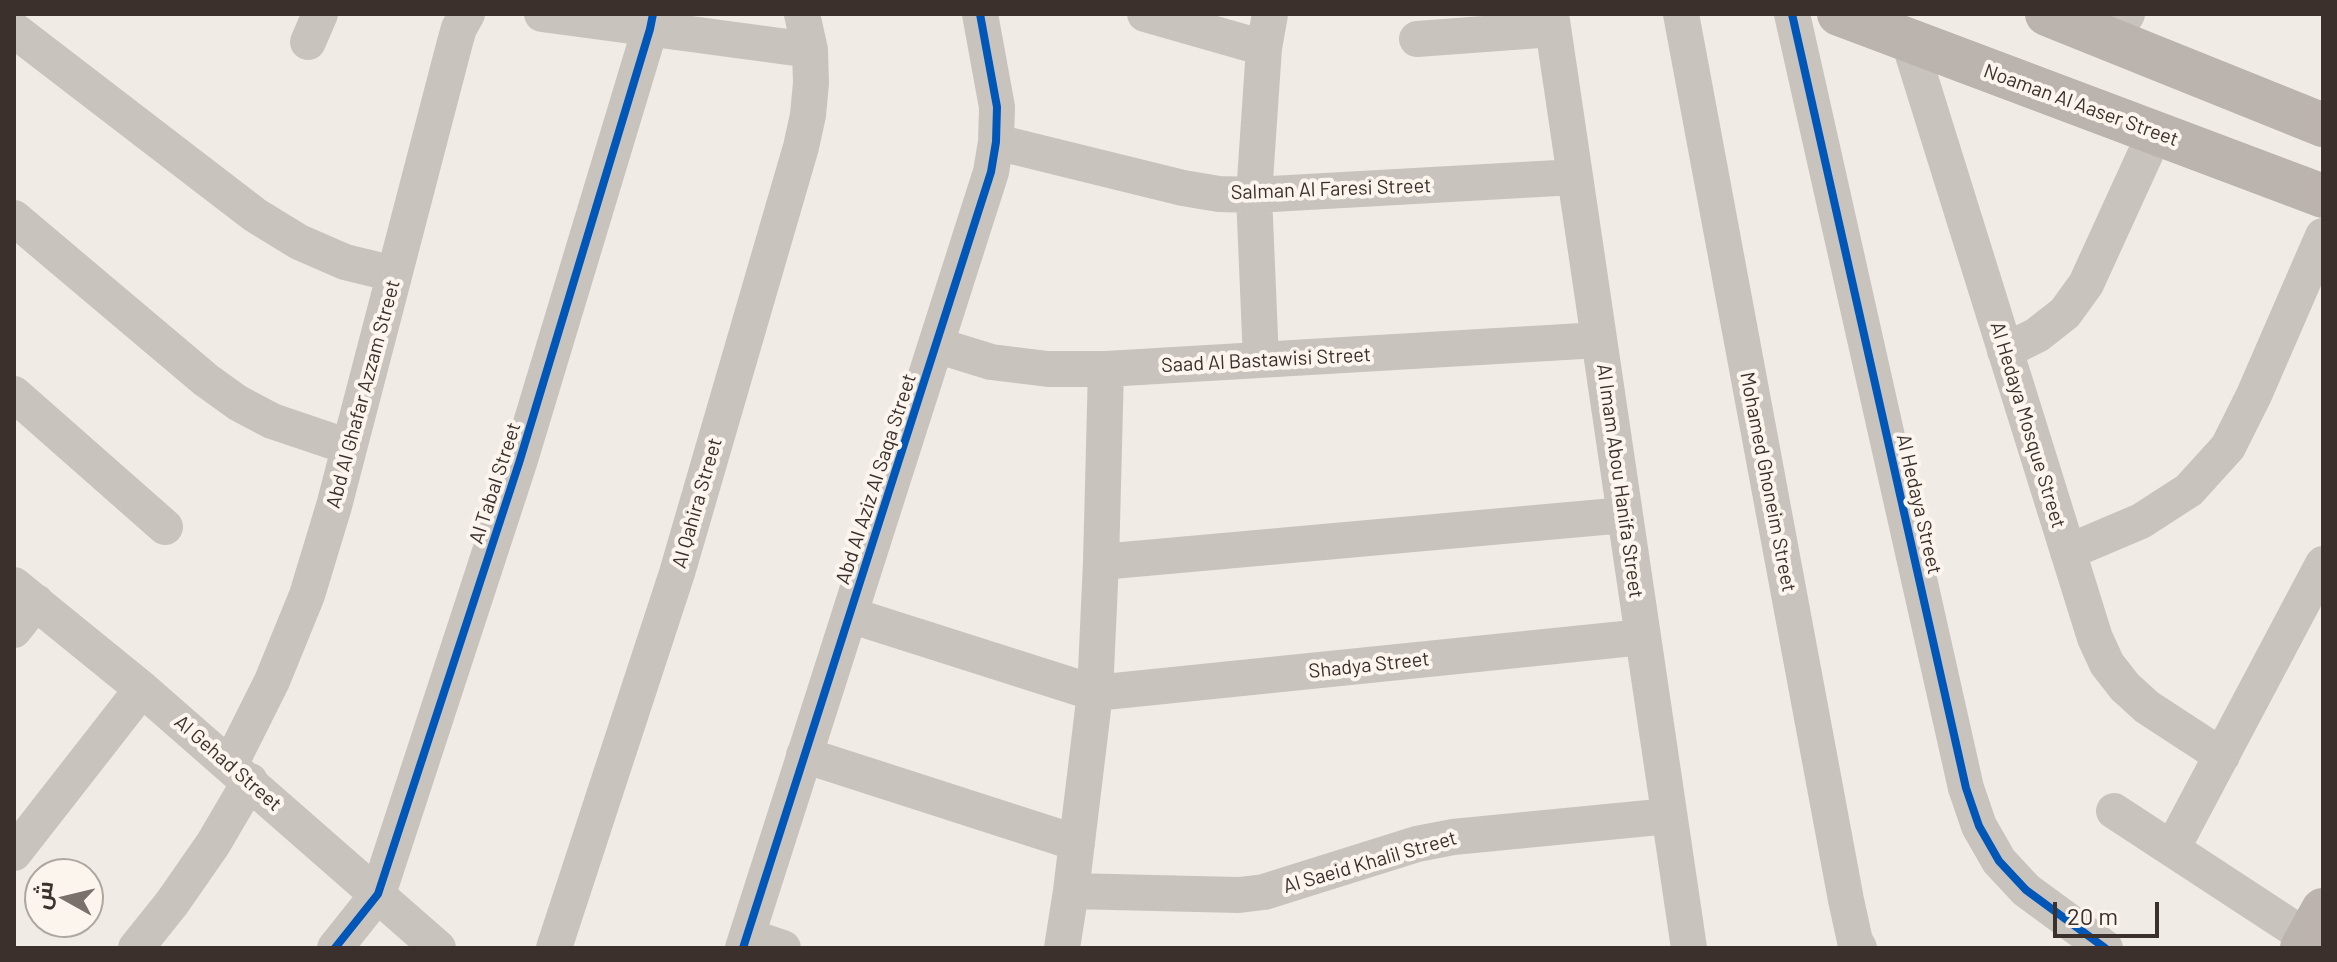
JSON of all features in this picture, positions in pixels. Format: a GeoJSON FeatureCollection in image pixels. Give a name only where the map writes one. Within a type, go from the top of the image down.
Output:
{"type":"FeatureCollection","features":[{"type":"Feature","properties":{"kind":"main road","name":"Noaman Al Aaser Street"},"geometry":{"type":"LineString","coordinates":[[1839,14],[2323,196]]}},
{"type":"Feature","properties":{"kind":"main road"},"geometry":{"type":"LineString","coordinates":[[2047,14],[2119,27],[2312,120],[2274,177]]}},
{"type":"Feature","properties":{"kind":"street","name":"Abd Al Ghafar Azzam Street"},"geometry":{"type":"LineString","coordinates":[[136,948],[213,844],[307,595],[455,42],[467,14]]}},
{"type":"Feature","properties":{"kind":"street"},"geometry":{"type":"LineString","coordinates":[[542,14],[652,22],[810,50]]}},
{"type":"Feature","properties":{"kind":"street","name":"Al Qahira Street"},"geometry":{"type":"LineString","coordinates":[[554,948],[677,573],[801,147],[811,83],[810,50],[802,14]]}},
{"type":"Feature","properties":{"kind":"street","name":"Abd Al Aziz Al Saqa Street"},"geometry":{"type":"LineString","coordinates":[[745,942],[991,172],[997,107],[980,14]]}},
{"type":"Feature","properties":{"kind":"street"},"geometry":{"type":"LineString","coordinates":[[1145,14],[1267,31],[1254,195],[1261,360]]}},
{"type":"Feature","properties":{"kind":"street","name":"Mohamed Ghoneim Street"},"geometry":{"type":"LineString","coordinates":[[1681,14],[1843,885],[1859,948]]}},
{"type":"Feature","properties":{"kind":"street","name":"Al Hedaya Street"},"geometry":{"type":"LineString","coordinates":[[1792,14],[1966,788],[1979,826],[1999,861],[2026,890],[2105,948]]}},
{"type":"Feature","properties":{"kind":"street","name":"Al Tabal Street"},"geometry":{"type":"LineString","coordinates":[[335,948],[378,894],[519,463],[652,22]]}},
{"type":"Feature","properties":{"kind":"street"},"geometry":{"type":"LineString","coordinates":[[1417,39],[1552,22]]}},
{"type":"Feature","properties":{"kind":"street","name":"Al Imam Abou Hanifa Street"},"geometry":{"type":"LineString","coordinates":[[1552,22],[1689,948]]}},
{"type":"Feature","properties":{"kind":"street"},"geometry":{"type":"LineString","coordinates":[[14,30],[255,215],[299,242],[345,262],[394,274]]}},
{"type":"Feature","properties":{"kind":"street","name":"Al Hedaya Mosque Street"},"geometry":{"type":"LineString","coordinates":[[1909,42],[2095,638],[2107,664],[2125,687],[2147,707],[2222,756]]}},
{"type":"Feature","properties":{"kind":"street"},"geometry":{"type":"LineString","coordinates":[[2005,351],[2037,335],[2065,313],[2086,284],[2155,133]]}},
{"type":"Feature","properties":{"kind":"street","name":"Salman Al Faresi Street"},"geometry":{"type":"LineString","coordinates":[[996,142],[1219,194],[1254,195],[1575,177]]}},
{"type":"Feature","properties":{"kind":"street"},"geometry":{"type":"LineString","coordinates":[[14,218],[206,380],[238,403],[272,421],[349,447]]}},
{"type":"Feature","properties":{"kind":"street"},"geometry":{"type":"LineString","coordinates":[[2068,552],[2141,521],[2189,490],[2228,447],[2323,236]]}},
{"type":"Feature","properties":{"kind":"street","name":"Saad Al Bastawisi Street"},"geometry":{"type":"LineString","coordinates":[[936,345],[991,362],[1048,369],[1106,369],[1599,340]]}},
{"type":"Feature","properties":{"kind":"street"},"geometry":{"type":"LineString","coordinates":[[1062,948],[1095,693],[1106,369]]}},
{"type":"Feature","properties":{"kind":"street"},"geometry":{"type":"LineString","coordinates":[[14,394],[165,527]]}},
{"type":"Feature","properties":{"kind":"street"},"geometry":{"type":"LineString","coordinates":[[1101,562],[1625,515]]}},
{"type":"Feature","properties":{"kind":"street"},"geometry":{"type":"LineString","coordinates":[[2172,849],[2323,564]]}},
{"type":"Feature","properties":{"kind":"street"},"geometry":{"type":"LineString","coordinates":[[14,630],[25,593]]}},
{"type":"Feature","properties":{"kind":"street","name":"Al Gehad Street"},"geometry":{"type":"LineString","coordinates":[[25,593],[240,773],[438,948]]}},
{"type":"Feature","properties":{"kind":"street"},"geometry":{"type":"LineString","coordinates":[[850,615],[1095,693]]}},
{"type":"Feature","properties":{"kind":"street","name":"Shadya Street"},"geometry":{"type":"LineString","coordinates":[[1095,693],[1643,637]]}},
{"type":"Feature","properties":{"kind":"street"},"geometry":{"type":"LineString","coordinates":[[14,853],[142,689]]}},
{"type":"Feature","properties":{"kind":"street"},"geometry":{"type":"LineString","coordinates":[[804,755],[1077,843]]}},
{"type":"Feature","properties":{"kind":"street"},"geometry":{"type":"LineString","coordinates":[[2114,811],[2311,932]]}},
{"type":"Feature","properties":{"kind":"street","name":"Al Saeid Khalil Street"},"geometry":{"type":"LineString","coordinates":[[1071,891],[1239,895],[1264,892],[1417,844],[1453,837],[1669,816]]}},
{"type":"Feature","properties":{"kind":"street"},"geometry":{"type":"LineString","coordinates":[[745,942],[783,948]]}},
{"type":"Feature","properties":{"kind":"cycle path"},"geometry":{"type":"LineString","coordinates":[[335,948],[378,894],[519,463],[653,14]]}},
{"type":"Feature","properties":{"kind":"cycle path"},"geometry":{"type":"LineString","coordinates":[[743,948],[991,172],[997,107],[980,14]]}},
{"type":"Feature","properties":{"kind":"cycle path"},"geometry":{"type":"LineString","coordinates":[[1792,14],[1966,788],[1979,826],[1999,861],[2026,890],[2105,948]]}}]}
